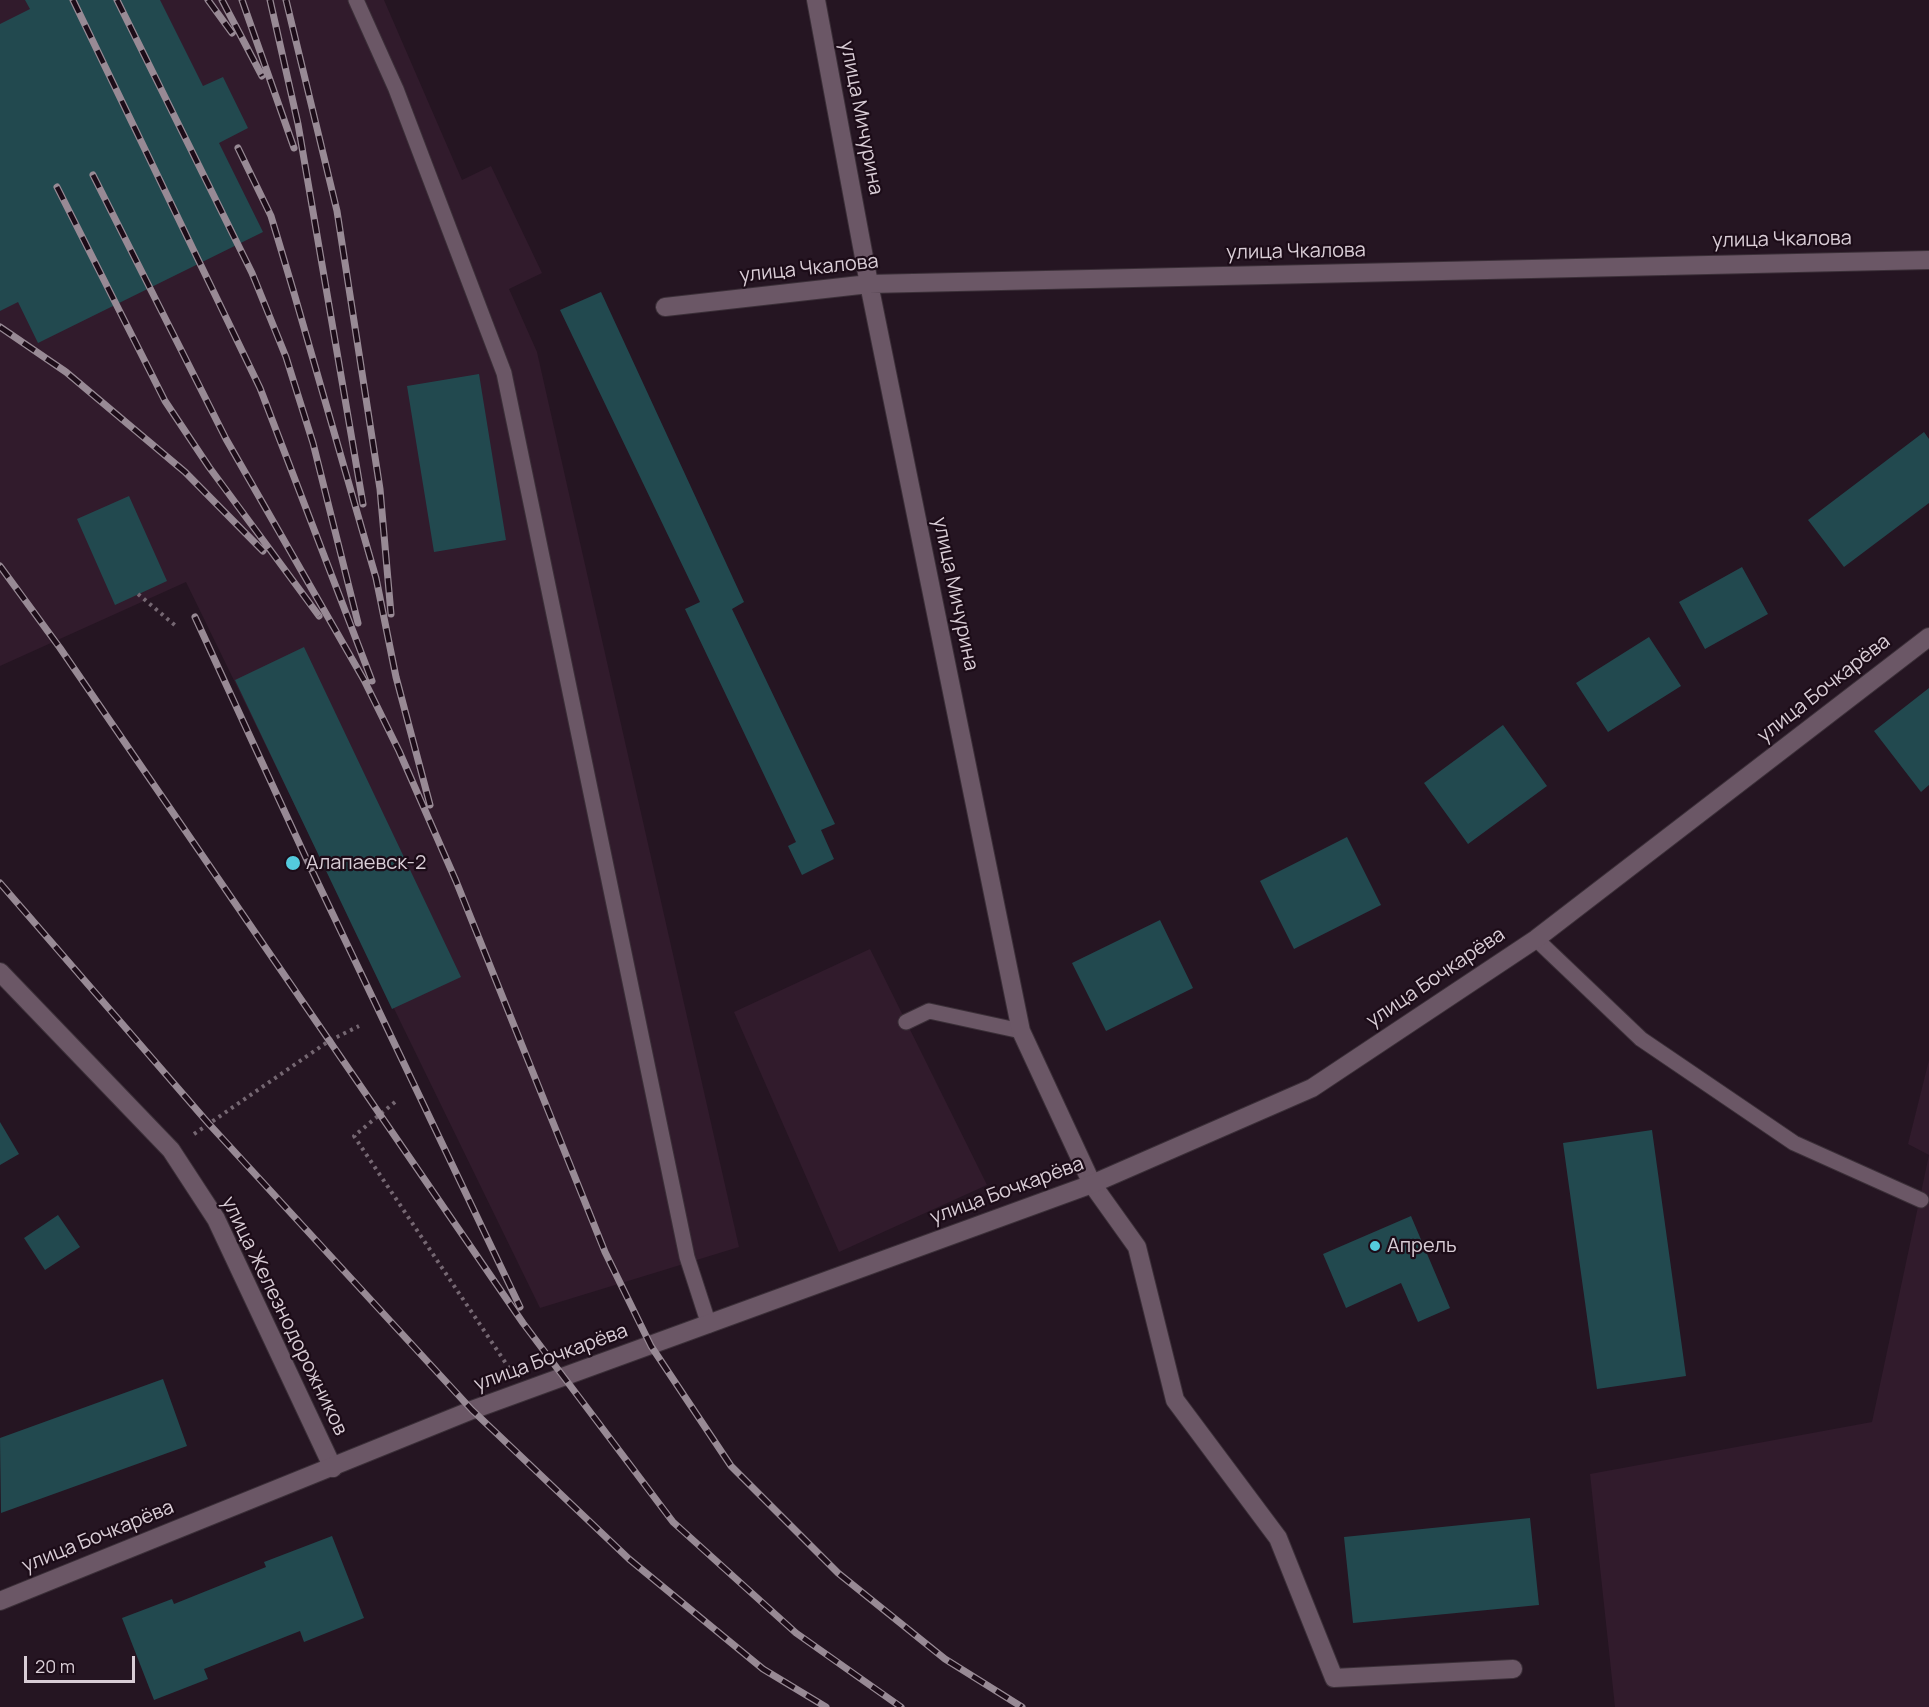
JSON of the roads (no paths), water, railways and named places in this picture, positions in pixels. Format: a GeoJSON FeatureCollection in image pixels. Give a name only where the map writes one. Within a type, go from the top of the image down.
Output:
{"type":"FeatureCollection","features":[{"type":"Feature","properties":{"kind":"street","name":"улица Мичурина"},"geometry":{"type":"LineString","coordinates":[[816,0],[869,284],[1021,1032],[1092,1184],[1137,1247],[1175,1400],[1278,1538],[1334,1678],[1513,1669]]}},
{"type":"Feature","properties":{"kind":"street","name":"улица Чкалова"},"geometry":{"type":"LineString","coordinates":[[665,308],[869,284],[1929,260]]}},
{"type":"Feature","properties":{"kind":"street","name":"улица Бочкарёва"},"geometry":{"type":"LineString","coordinates":[[0,1601],[524,1391],[1092,1184],[1312,1088],[1536,939],[1929,637]]}},
{"type":"Feature","properties":{"kind":"street","name":"улица Железнодорожников"},"geometry":{"type":"LineString","coordinates":[[0,972],[171,1150],[216,1219],[333,1468]]}},
{"type":"Feature","properties":{"kind":"lane"},"geometry":{"type":"LineString","coordinates":[[356,0],[396,89],[504,373],[687,1257],[709,1325]]}},
{"type":"Feature","properties":{"kind":"lane"},"geometry":{"type":"LineString","coordinates":[[1536,939],[1641,1039],[1794,1143],[1921,1200]]}},
{"type":"Feature","properties":{"kind":"lane"},"geometry":{"type":"LineString","coordinates":[[906,1022],[929,1011],[1021,1032]]}},
{"type":"Feature","properties":{"kind":"railway"},"geometry":{"type":"LineString","coordinates":[[73,0],[260,388],[372,681]]}},
{"type":"Feature","properties":{"kind":"railway"},"geometry":{"type":"LineString","coordinates":[[117,0],[252,273],[286,357],[313,443],[358,623]]}},
{"type":"Feature","properties":{"kind":"railway"},"geometry":{"type":"LineString","coordinates":[[208,0],[232,33]]}},
{"type":"Feature","properties":{"kind":"railway"},"geometry":{"type":"LineString","coordinates":[[222,0],[262,76]]}},
{"type":"Feature","properties":{"kind":"railway"},"geometry":{"type":"LineString","coordinates":[[242,0],[294,148]]}},
{"type":"Feature","properties":{"kind":"railway"},"geometry":{"type":"LineString","coordinates":[[270,0],[298,124],[363,504]]}},
{"type":"Feature","properties":{"kind":"railway"},"geometry":{"type":"LineString","coordinates":[[286,0],[337,211],[380,489],[391,614]]}},
{"type":"Feature","properties":{"kind":"railway"},"geometry":{"type":"LineString","coordinates":[[238,148],[271,216],[294,293],[376,578],[396,677],[430,805]]}},
{"type":"Feature","properties":{"kind":"railway"},"geometry":{"type":"LineString","coordinates":[[93,175],[226,439],[364,680],[399,751],[456,881],[605,1252],[651,1346],[731,1466],[838,1573],[945,1659],[1022,1707]]}},
{"type":"Feature","properties":{"kind":"railway"},"geometry":{"type":"LineString","coordinates":[[57,187],[165,401],[209,467],[319,616]]}},
{"type":"Feature","properties":{"kind":"railway"},"geometry":{"type":"LineString","coordinates":[[0,327],[66,372],[185,472],[263,551]]}},
{"type":"Feature","properties":{"kind":"railway"},"geometry":{"type":"LineString","coordinates":[[0,566],[60,648],[523,1323],[673,1522],[796,1633],[901,1707]]}},
{"type":"Feature","properties":{"kind":"railway"},"geometry":{"type":"LineString","coordinates":[[195,617],[306,858],[520,1307]]}},
{"type":"Feature","properties":{"kind":"railway"},"geometry":{"type":"LineString","coordinates":[[0,883],[209,1124],[472,1410],[629,1559],[763,1669],[826,1707]]}},
{"type":"Feature","properties":{"kind":"place","name":"Алапаевск-2"},"geometry":{"type":"Point","coordinates":[293,863]}},
{"type":"Feature","properties":{"kind":"place","name":"Апрель"},"geometry":{"type":"Point","coordinates":[1375,1246]}}]}
